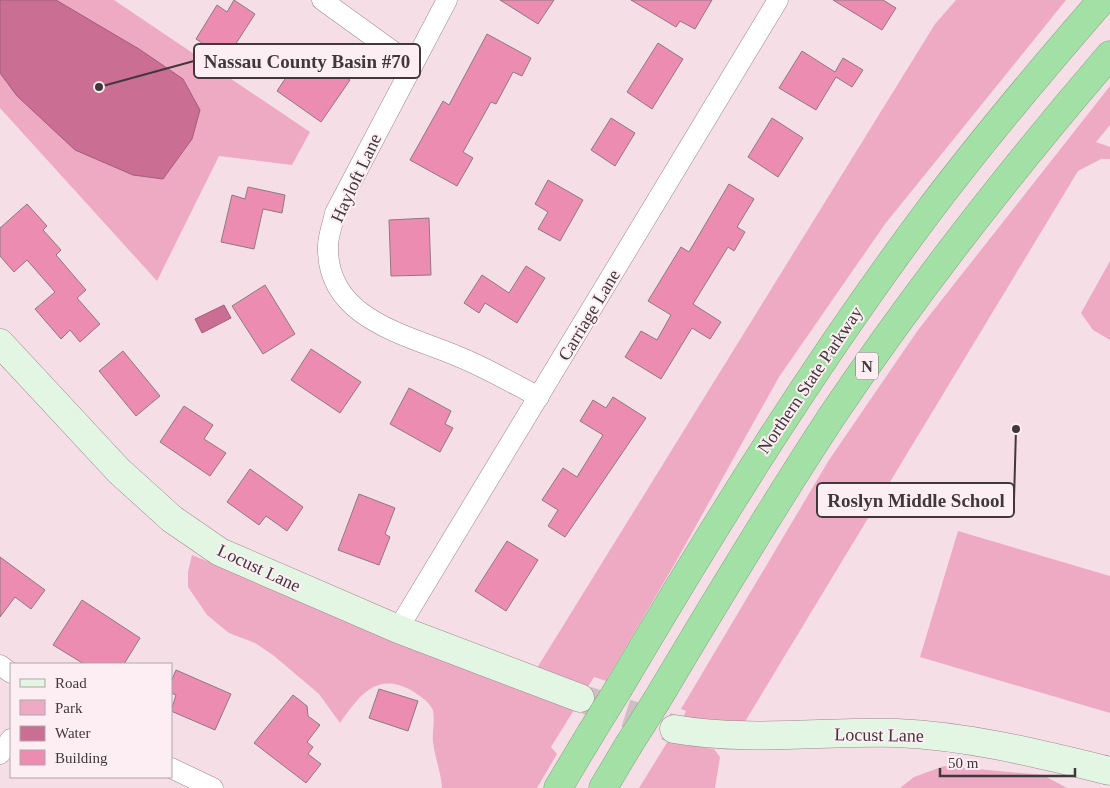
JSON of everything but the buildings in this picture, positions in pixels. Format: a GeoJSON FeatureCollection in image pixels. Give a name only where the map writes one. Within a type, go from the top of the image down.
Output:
{"type":"FeatureCollection","features":[{"type":"Feature","properties":{"kind":"highway"},"geometry":{"type":"LineString","coordinates":[[1014,104],[1080,0]]}},
{"type":"Feature","properties":{"kind":"highway","name":"Northern State Parkway"},"geometry":{"type":"LineString","coordinates":[[558,788],[697,556],[808,382],[923,219],[1014,104],[1102,0]]}},
{"type":"Feature","properties":{"kind":"highway","name":"N"},"geometry":{"type":"LineString","coordinates":[[603,788],[761,527],[870,361],[988,203],[1110,55]]}},
{"type":"Feature","properties":{"kind":"street"},"geometry":{"type":"LineString","coordinates":[[322,0],[412,65]]}},
{"type":"Feature","properties":{"kind":"street","name":"Hayloft Lane"},"geometry":{"type":"LineString","coordinates":[[446,0],[335,213],[328,246],[332,278],[346,301],[372,322],[465,359],[539,397]]}},
{"type":"Feature","properties":{"kind":"street","name":"Carriage Lane"},"geometry":{"type":"LineString","coordinates":[[398,629],[778,0]]}},
{"type":"Feature","properties":{"kind":"street","name":"Locust Lane"},"geometry":{"type":"LineString","coordinates":[[0,343],[119,472],[172,519],[220,552],[398,629],[580,698]]}},
{"type":"Feature","properties":{"kind":"street","name":"Locust Lane"},"geometry":{"type":"LineString","coordinates":[[674,729],[729,734],[874,733],[929,736],[1036,754],[1110,771]]}},
{"type":"Feature","properties":{"kind":"street"},"geometry":{"type":"LineString","coordinates":[[0,754],[10,740]]}},
{"type":"Feature","properties":{"kind":"street"},"geometry":{"type":"LineString","coordinates":[[172,768],[214,788]]}},
{"type":"Feature","properties":{"kind":"green space"},"geometry":{"type":"Polygon","coordinates":[[[0,0],[114,0],[310,132],[292,165],[219,156],[157,281],[0,108],[0,0]]]}},
{"type":"Feature","properties":{"kind":"green space"},"geometry":{"type":"Polygon","coordinates":[[[956,0],[1066,0],[885,224],[779,377],[674,565],[606,681],[594,677],[587,688],[537,668],[935,24],[956,0]]]}},
{"type":"Feature","properties":{"kind":"green space"},"geometry":{"type":"Polygon","coordinates":[[[1110,86],[1110,125],[1096,142],[1110,147],[1110,159],[1101,159],[1078,171],[743,725],[682,719],[686,711],[681,709],[829,460],[918,330],[1110,86]]]}},
{"type":"Feature","properties":{"kind":"green space"},"geometry":{"type":"Polygon","coordinates":[[[1110,261],[1110,340],[1093,330],[1081,313],[1110,261]]]}},
{"type":"Feature","properties":{"kind":"green space"},"geometry":{"type":"Polygon","coordinates":[[[958,531],[1110,576],[1110,713],[920,657],[958,531]]]}},
{"type":"Feature","properties":{"kind":"green space"},"geometry":{"type":"Polygon","coordinates":[[[192,555],[574,710],[551,747],[557,754],[537,788],[442,788],[433,742],[433,711],[430,705],[422,698],[401,686],[380,685],[371,689],[362,695],[340,723],[319,694],[273,655],[255,643],[229,633],[207,615],[188,587],[188,572],[192,555]]]}},
{"type":"Feature","properties":{"kind":"green space"},"geometry":{"type":"Polygon","coordinates":[[[668,741],[714,749],[720,757],[715,788],[639,788],[668,741]]]}},
{"type":"Feature","properties":{"kind":"green space"},"geometry":{"type":"Polygon","coordinates":[[[944,766],[1043,775],[1067,788],[900,788],[914,777],[944,766]]]}},
{"type":"Feature","properties":{"kind":"water"},"geometry":{"type":"Polygon","coordinates":[[[0,0],[56,0],[139,49],[183,79],[200,110],[192,139],[163,179],[133,175],[75,150],[17,96],[0,73],[0,0]]]}},
{"type":"Feature","properties":{"kind":"water"},"geometry":{"type":"Polygon","coordinates":[[[224,305],[231,318],[202,333],[195,319],[224,305]]]}},
{"type":"Feature","properties":{"kind":"tunnel"},"geometry":{"type":"LineString","coordinates":[[586,700],[674,729]]}},
{"type":"Feature","properties":{"kind":"place","name":"Nassau County Basin #70"},"geometry":{"type":"Point","coordinates":[99,87]}},
{"type":"Feature","properties":{"kind":"place","name":"Roslyn Middle School"},"geometry":{"type":"Point","coordinates":[1016,429]}}]}
